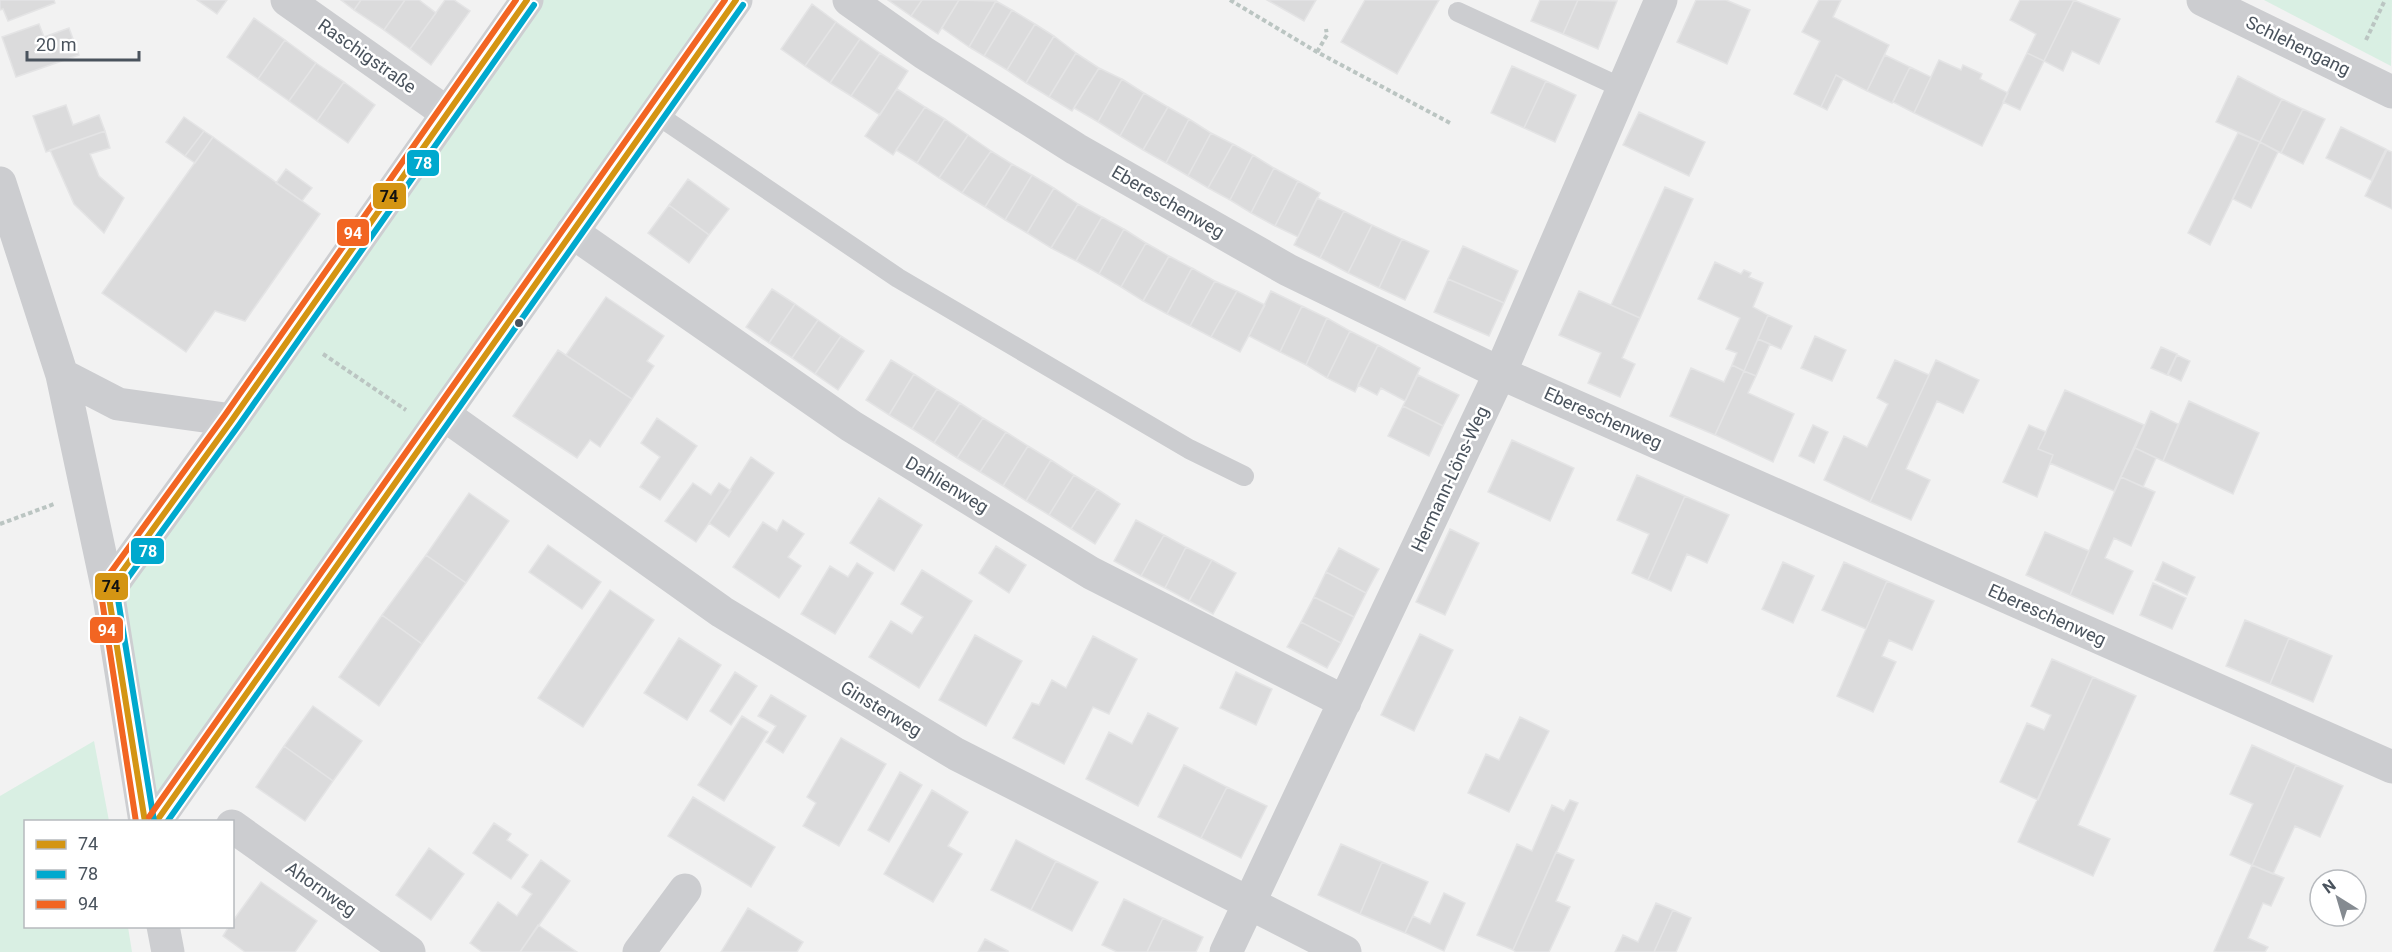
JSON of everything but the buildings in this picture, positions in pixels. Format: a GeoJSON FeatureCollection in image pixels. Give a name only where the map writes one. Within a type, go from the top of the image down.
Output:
{"type":"FeatureCollection","features":[{"type":"Feature","properties":{"kind":"street","name":"Raschigstraße"},"geometry":{"type":"LineString","coordinates":[[287,0],[447,113]]}},
{"type":"Feature","properties":{"kind":"street"},"geometry":{"type":"LineString","coordinates":[[108,591],[232,420],[527,0]]}},
{"type":"Feature","properties":{"kind":"street"},"geometry":{"type":"LineString","coordinates":[[157,820],[446,416],[572,232],[736,0]]}},
{"type":"Feature","properties":{"kind":"street","name":"Ebereschenweg"},"geometry":{"type":"LineString","coordinates":[[849,0],[924,53],[1076,149],[1288,270],[1500,373],[2392,767]]}},
{"type":"Feature","properties":{"kind":"street","name":"Hermann-Löns-Weg"},"geometry":{"type":"LineString","coordinates":[[1226,952],[1500,373],[1661,0]]}},
{"type":"Feature","properties":{"kind":"street","name":"Schlehengang"},"geometry":{"type":"LineString","coordinates":[[2203,0],[2392,92]]}},
{"type":"Feature","properties":{"kind":"street"},"geometry":{"type":"LineString","coordinates":[[0,183],[62,375],[108,591],[145,820]]}},
{"type":"Feature","properties":{"kind":"street","name":"Dahlienweg"},"geometry":{"type":"LineString","coordinates":[[572,232],[851,426],[1091,573],[1344,702]]}},
{"type":"Feature","properties":{"kind":"street"},"geometry":{"type":"LineString","coordinates":[[62,375],[118,404],[232,420]]}},
{"type":"Feature","properties":{"kind":"street","name":"Ginsterweg"},"geometry":{"type":"LineString","coordinates":[[446,416],[732,618],[956,754],[1345,952]]}},
{"type":"Feature","properties":{"kind":"street","name":"Ahornweg"},"geometry":{"type":"LineString","coordinates":[[234,827],[409,952]]}},
{"type":"Feature","properties":{"kind":"street"},"geometry":{"type":"LineString","coordinates":[[639,952],[684,890]]}},
{"type":"Feature","properties":{"kind":"street"},"geometry":{"type":"LineString","coordinates":[[163,928],[168,952]]}},
{"type":"Feature","properties":{"kind":"lane"},"geometry":{"type":"LineString","coordinates":[[1458,12],[1622,88]]}},
{"type":"Feature","properties":{"kind":"lane"},"geometry":{"type":"LineString","coordinates":[[656,114],[898,278],[1188,449],[1244,476]]}},
{"type":"Feature","properties":{"kind":"path"},"geometry":{"type":"LineString","coordinates":[[1230,0],[1317,52],[1452,124]]}},
{"type":"Feature","properties":{"kind":"path"},"geometry":{"type":"LineString","coordinates":[[2350,72],[2385,0]]}},
{"type":"Feature","properties":{"kind":"path"},"geometry":{"type":"LineString","coordinates":[[1317,52],[1327,35],[1326,29]]}},
{"type":"Feature","properties":{"kind":"path"},"geometry":{"type":"LineString","coordinates":[[321,352],[408,412]]}},
{"type":"Feature","properties":{"kind":"path"},"geometry":{"type":"LineString","coordinates":[[0,524],[12,519]]}},
{"type":"Feature","properties":{"kind":"green space"},"geometry":{"type":"Polygon","coordinates":[[[527,0],[736,0],[157,820],[108,591],[527,0]]]}},
{"type":"Feature","properties":{"kind":"green space"},"geometry":{"type":"Polygon","coordinates":[[[2264,0],[2392,0],[2391,66],[2264,0]]]}},
{"type":"Feature","properties":{"kind":"green space"},"geometry":{"type":"Polygon","coordinates":[[[94,741],[109,820],[24,820],[24,928],[128,928],[132,952],[0,952],[0,796],[94,741]]]}},
{"type":"Feature","properties":{"kind":"transit line","name":"94"},"geometry":{"type":"LineString","coordinates":[[136,820],[100,587],[225,415],[516,0]]}},
{"type":"Feature","properties":{"kind":"transit line","name":"74"},"geometry":{"type":"LineString","coordinates":[[145,820],[108,591],[232,420],[527,0]]}},
{"type":"Feature","properties":{"kind":"transit line","name":"94"},"geometry":{"type":"LineString","coordinates":[[149,817],[725,0]]}},
{"type":"Feature","properties":{"kind":"transit line","name":"74"},"geometry":{"type":"LineString","coordinates":[[157,820],[736,0]]}},
{"type":"Feature","properties":{"kind":"transit line","name":"78"},"geometry":{"type":"LineString","coordinates":[[154,820],[117,593],[239,425],[534,5]]}},
{"type":"Feature","properties":{"kind":"transit line","name":"78"},"geometry":{"type":"LineString","coordinates":[[168,820],[743,5]]}}]}
